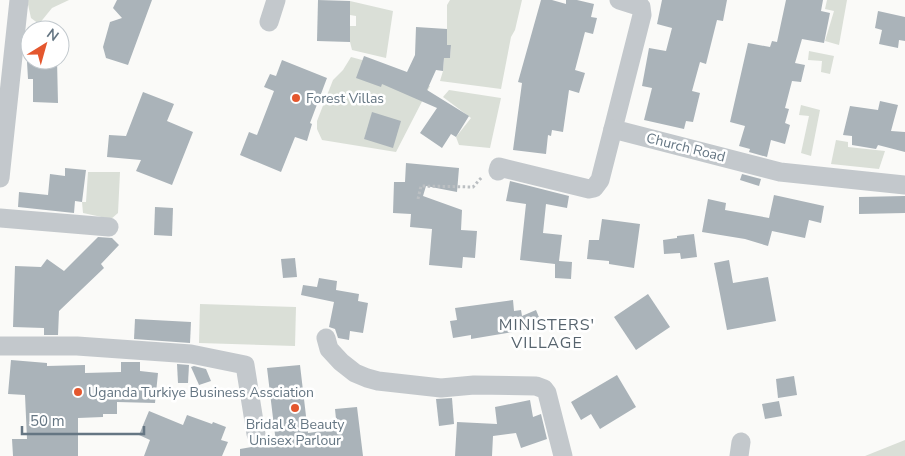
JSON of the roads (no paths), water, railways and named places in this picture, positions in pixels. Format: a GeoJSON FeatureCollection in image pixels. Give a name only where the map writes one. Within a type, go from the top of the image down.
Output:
{"type":"FeatureCollection","features":[{"type":"Feature","properties":{"kind":"street"},"geometry":{"type":"LineString","coordinates":[[0,178],[19,0]]}},
{"type":"Feature","properties":{"kind":"street"},"geometry":{"type":"LineString","coordinates":[[269,22],[276,0]]}},
{"type":"Feature","properties":{"kind":"street"},"geometry":{"type":"LineString","coordinates":[[499,169],[589,189],[594,188],[600,180],[642,15],[641,8],[638,5],[619,0]]}},
{"type":"Feature","properties":{"kind":"street","name":"Church Road"},"geometry":{"type":"LineString","coordinates":[[614,129],[780,172],[905,185]]}},
{"type":"Feature","properties":{"kind":"street"},"geometry":{"type":"LineString","coordinates":[[0,218],[110,227]]}},
{"type":"Feature","properties":{"kind":"street"},"geometry":{"type":"LineString","coordinates":[[326,338],[329,348],[341,362],[355,373],[378,381],[441,388],[474,385],[528,385],[540,387],[546,393],[562,456]]}},
{"type":"Feature","properties":{"kind":"street"},"geometry":{"type":"LineString","coordinates":[[0,346],[77,346],[191,354],[245,365],[256,434]]}},
{"type":"Feature","properties":{"kind":"place","name":"Forest Villas"},"geometry":{"type":"Point","coordinates":[296,98]}},
{"type":"Feature","properties":{"kind":"place","name":"Uganda Turkiye Business Assciation"},"geometry":{"type":"Point","coordinates":[78,392]}},
{"type":"Feature","properties":{"kind":"place","name":"Bridal & Beauty Unisex Parlour"},"geometry":{"type":"Point","coordinates":[295,408]}},
{"type":"Feature","properties":{"kind":"district","name":"MINISTERS' VILLAGE"},"geometry":{"type":"Point","coordinates":[547,333]}}]}
